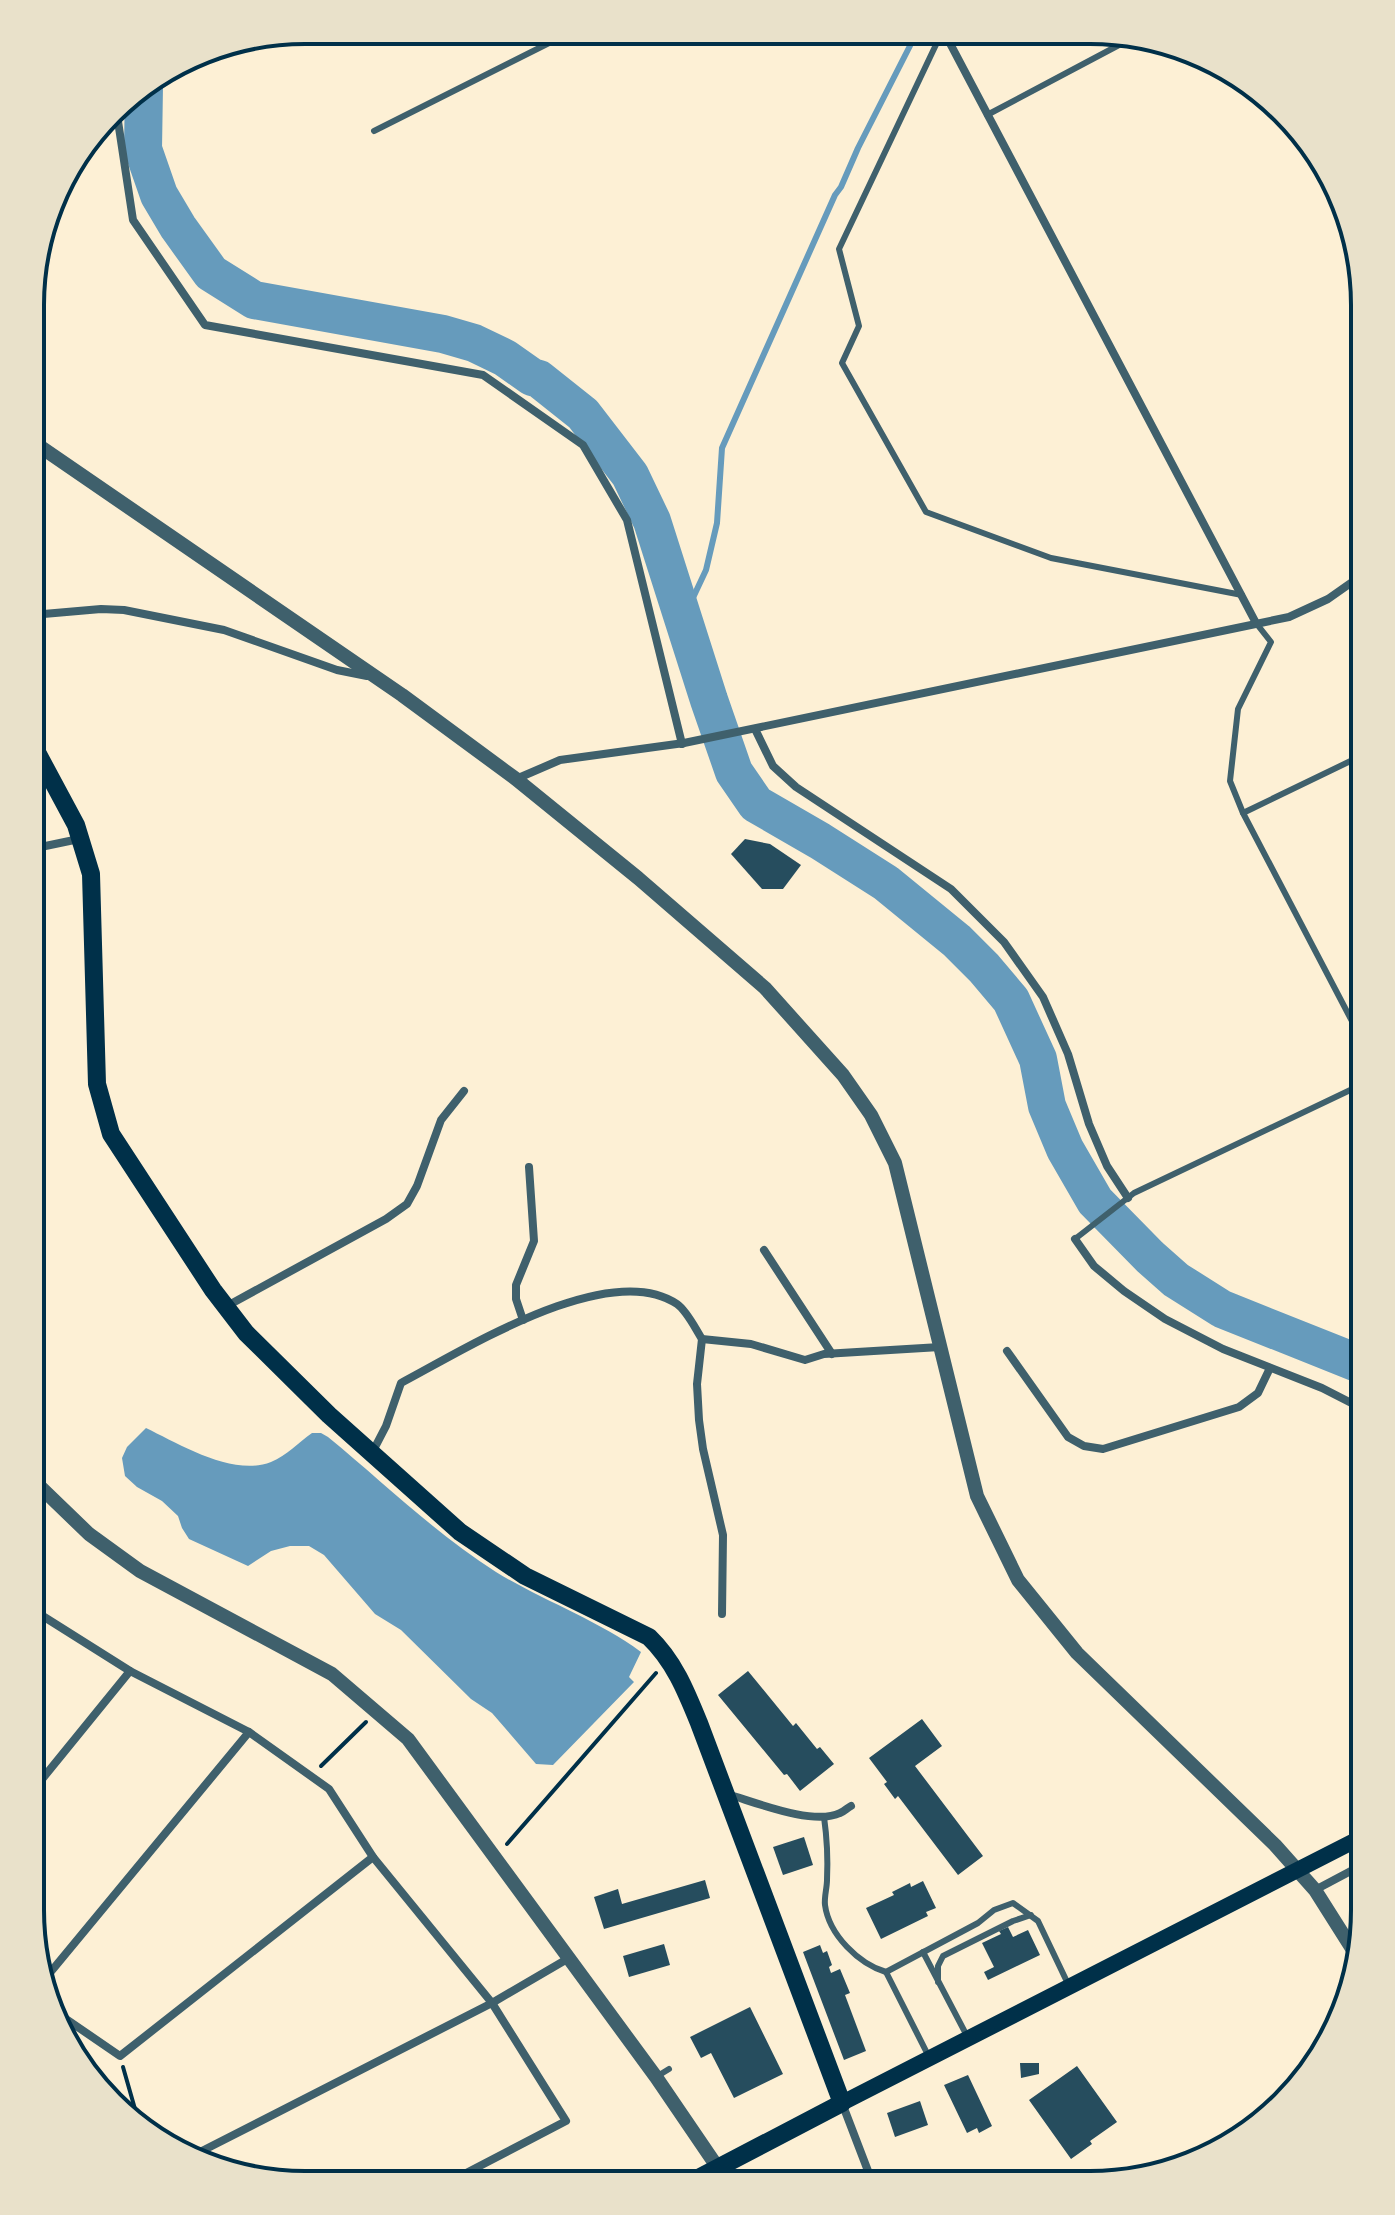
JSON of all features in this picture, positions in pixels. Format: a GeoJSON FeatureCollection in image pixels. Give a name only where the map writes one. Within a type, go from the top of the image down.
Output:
{"type":"FeatureCollection","features":[{"type":"Feature","properties":{"kind":"main road"},"geometry":{"type":"LineString","coordinates":[[44,765],[76,825],[91,874],[97,1084],[111,1134],[213,1290],[246,1333],[329,1415],[460,1532],[525,1576],[649,1637],[658,1645],[678,1674],[842,2103]]}},
{"type":"Feature","properties":{"kind":"main road"},"geometry":{"type":"LineString","coordinates":[[730,2171],[842,2103],[1350,1843]]}},
{"type":"Feature","properties":{"kind":"street"},"geometry":{"type":"LineString","coordinates":[[949,44],[1256,623]]}},
{"type":"Feature","properties":{"kind":"street"},"geometry":{"type":"LineString","coordinates":[[118,124],[133,220],[205,325],[483,375],[583,445],[627,520],[683,744]]}},
{"type":"Feature","properties":{"kind":"street"},"geometry":{"type":"LineString","coordinates":[[44,449],[376,677],[516,779],[638,878],[765,988],[843,1075],[871,1115],[895,1163],[977,1496],[1018,1580],[1077,1653],[1275,1845],[1315,1890],[1348,1942]]}},
{"type":"Feature","properties":{"kind":"street"},"geometry":{"type":"LineString","coordinates":[[516,779],[560,760],[683,744],[1289,617],[1328,599],[1351,583]]}},
{"type":"Feature","properties":{"kind":"street"},"geometry":{"type":"LineString","coordinates":[[44,614],[124,610],[224,630],[337,670],[376,677]]}},
{"type":"Feature","properties":{"kind":"street"},"geometry":{"type":"LineString","coordinates":[[754,729],[773,766],[796,787],[951,889],[1004,942],[1043,997],[1068,1054],[1089,1124],[1107,1166],[1128,1198]]}},
{"type":"Feature","properties":{"kind":"street"},"geometry":{"type":"LineString","coordinates":[[44,846],[80,839]]}},
{"type":"Feature","properties":{"kind":"street"},"geometry":{"type":"LineString","coordinates":[[226,1307],[386,1219],[407,1204],[417,1186],[441,1120],[464,1091]]}},
{"type":"Feature","properties":{"kind":"street"},"geometry":{"type":"LineString","coordinates":[[523,1320],[516,1299],[516,1285],[534,1241],[529,1167]]}},
{"type":"Feature","properties":{"kind":"street"},"geometry":{"type":"LineString","coordinates":[[1075,1239],[1094,1266],[1165,1319],[1223,1349],[1350,1402]]}},
{"type":"Feature","properties":{"kind":"street"},"geometry":{"type":"LineString","coordinates":[[764,1250],[832,1354]]}},
{"type":"Feature","properties":{"kind":"street"},"geometry":{"type":"LineString","coordinates":[[372,1453],[386,1426],[401,1383],[535,1314],[587,1296],[622,1292],[658,1295],[679,1305],[702,1339],[697,1384],[699,1420],[723,1535],[722,1614]]}},
{"type":"Feature","properties":{"kind":"street"},"geometry":{"type":"LineString","coordinates":[[702,1339],[751,1344],[805,1360],[832,1354],[940,1347]]}},
{"type":"Feature","properties":{"kind":"street"},"geometry":{"type":"LineString","coordinates":[[1007,1351],[1068,1437],[1084,1446],[1103,1449],[1239,1407],[1258,1393],[1270,1368]]}},
{"type":"Feature","properties":{"kind":"street"},"geometry":{"type":"LineString","coordinates":[[44,1491],[89,1534],[140,1571],[332,1674],[408,1739],[569,1958],[662,2073],[719,2171]]}},
{"type":"Feature","properties":{"kind":"street"},"geometry":{"type":"LineString","coordinates":[[44,1617],[130,1671],[249,1732],[329,1789],[373,1857],[492,2003],[566,2121],[470,2171]]}},
{"type":"Feature","properties":{"kind":"street"},"geometry":{"type":"LineString","coordinates":[[44,1777],[130,1671]]}},
{"type":"Feature","properties":{"kind":"street"},"geometry":{"type":"LineString","coordinates":[[51,1971],[249,1732]]}},
{"type":"Feature","properties":{"kind":"street"},"geometry":{"type":"LineString","coordinates":[[726,1794],[824,1817],[839,1814],[851,1806]]}},
{"type":"Feature","properties":{"kind":"street"},"geometry":{"type":"LineString","coordinates":[[70,2022],[120,2056],[373,1857]]}},
{"type":"Feature","properties":{"kind":"street"},"geometry":{"type":"LineString","coordinates":[[1315,1890],[1350,1871]]}},
{"type":"Feature","properties":{"kind":"street"},"geometry":{"type":"LineString","coordinates":[[203,2150],[492,2003],[569,1958]]}},
{"type":"Feature","properties":{"kind":"street"},"geometry":{"type":"LineString","coordinates":[[842,2103],[868,2171]]}},
{"type":"Feature","properties":{"kind":"lane"},"geometry":{"type":"LineString","coordinates":[[374,131],[547,44]]}},
{"type":"Feature","properties":{"kind":"lane"},"geometry":{"type":"LineString","coordinates":[[937,44],[839,249],[859,326],[842,363],[926,512],[1051,558],[1242,595]]}},
{"type":"Feature","properties":{"kind":"lane"},"geometry":{"type":"LineString","coordinates":[[987,115],[1118,46]]}},
{"type":"Feature","properties":{"kind":"lane"},"geometry":{"type":"LineString","coordinates":[[1256,623],[1271,642],[1238,709],[1230,781],[1243,813],[1351,1018]]}},
{"type":"Feature","properties":{"kind":"lane"},"geometry":{"type":"LineString","coordinates":[[1243,813],[1351,761]]}},
{"type":"Feature","properties":{"kind":"lane"},"geometry":{"type":"LineString","coordinates":[[1075,1239],[1134,1193],[1351,1090]]}},
{"type":"Feature","properties":{"kind":"lane"},"geometry":{"type":"LineString","coordinates":[[824,1817],[827,1838],[825,1905],[834,1929],[854,1953],[872,1968],[886,1972],[978,1923],[994,1910],[1013,1903],[1038,1921],[1076,1984]]}},
{"type":"Feature","properties":{"kind":"lane"},"geometry":{"type":"LineString","coordinates":[[938,1982],[938,1966],[943,1956],[1031,1915]]}},
{"type":"Feature","properties":{"kind":"lane"},"geometry":{"type":"LineString","coordinates":[[923,1952],[968,2039]]}},
{"type":"Feature","properties":{"kind":"lane"},"geometry":{"type":"LineString","coordinates":[[886,1972],[930,2058]]}},
{"type":"Feature","properties":{"kind":"path"},"geometry":{"type":"LineString","coordinates":[[495,1859],[649,1680]]}},
{"type":"Feature","properties":{"kind":"path"},"geometry":{"type":"LineString","coordinates":[[310,1776],[376,1712]]}},
{"type":"Feature","properties":{"kind":"path"},"geometry":{"type":"LineString","coordinates":[[120,2056],[134,2106]]}},
{"type":"Feature","properties":{"kind":"water"},"geometry":{"type":"Polygon","coordinates":[[[146,1428],[207,1457],[256,1466],[271,1462],[312,1433],[321,1433],[474,1557],[641,1652],[629,1677],[634,1682],[553,1765],[536,1764],[492,1713],[471,1699],[401,1630],[375,1614],[324,1555],[309,1546],[290,1546],[271,1551],[248,1566],[189,1539],[178,1516],[125,1476],[122,1458],[127,1447],[146,1428]]]}},
{"type":"Feature","properties":{"kind":"building"},"geometry":{"type":"Polygon","coordinates":[[[745,839],[770,844],[801,865],[783,889],[762,889],[731,854],[745,839]]]}},
{"type":"Feature","properties":{"kind":"building"},"geometry":{"type":"Polygon","coordinates":[[[748,1671],[793,1726],[796,1723],[834,1764],[800,1791],[718,1695],[748,1671]]]}},
{"type":"Feature","properties":{"kind":"building"},"geometry":{"type":"Polygon","coordinates":[[[922,1719],[942,1746],[915,1766],[983,1856],[958,1875],[898,1796],[895,1799],[869,1758],[922,1719]]]}},
{"type":"Feature","properties":{"kind":"building"},"geometry":{"type":"Polygon","coordinates":[[[804,1837],[813,1865],[783,1875],[773,1847],[804,1837]]]}},
{"type":"Feature","properties":{"kind":"building"},"geometry":{"type":"Polygon","coordinates":[[[705,1880],[710,1898],[604,1929],[594,1897],[618,1889],[622,1904],[705,1880]]]}},
{"type":"Feature","properties":{"kind":"building"},"geometry":{"type":"Polygon","coordinates":[[[923,1881],[936,1908],[926,1912],[928,1916],[881,1939],[866,1908],[894,1895],[892,1892],[910,1883],[911,1887],[923,1881]]]}},
{"type":"Feature","properties":{"kind":"building"},"geometry":{"type":"Polygon","coordinates":[[[1008,1927],[1013,1937],[1028,1930],[1040,1955],[988,1980],[984,1972],[994,1967],[982,1943],[1008,1927]]]}},
{"type":"Feature","properties":{"kind":"building"},"geometry":{"type":"Polygon","coordinates":[[[664,1944],[670,1965],[629,1977],[623,1956],[664,1944]]]}},
{"type":"Feature","properties":{"kind":"building"},"geometry":{"type":"Polygon","coordinates":[[[820,1945],[823,1953],[827,1951],[832,1965],[829,1967],[831,1973],[840,1969],[850,1993],[845,1995],[866,2051],[844,2060],[803,1952],[820,1945]]]}},
{"type":"Feature","properties":{"kind":"building"},"geometry":{"type":"Polygon","coordinates":[[[750,2007],[783,2074],[734,2098],[711,2053],[701,2058],[690,2037],[750,2007]]]}},
{"type":"Feature","properties":{"kind":"building"},"geometry":{"type":"Polygon","coordinates":[[[1020,2063],[1039,2063],[1039,2074],[1021,2078],[1020,2063]]]}},
{"type":"Feature","properties":{"kind":"building"},"geometry":{"type":"Polygon","coordinates":[[[1077,2066],[1117,2122],[1071,2159],[1029,2100],[1077,2066]]]}},
{"type":"Feature","properties":{"kind":"building"},"geometry":{"type":"Polygon","coordinates":[[[968,2075],[992,2126],[979,2133],[977,2128],[967,2133],[944,2085],[968,2075]]]}},
{"type":"Feature","properties":{"kind":"building"},"geometry":{"type":"Polygon","coordinates":[[[920,2101],[928,2125],[895,2137],[887,2113],[920,2101]]]}},
{"type":"Feature","properties":{"kind":"waterway"},"geometry":{"type":"LineString","coordinates":[[683,619],[706,570],[717,523],[722,448],[835,195],[911,44]]}},
{"type":"Feature","properties":{"kind":"waterway"},"geometry":{"type":"LineString","coordinates":[[144,100],[143,149],[159,195],[211,273],[254,300],[443,334],[474,343],[539,379],[583,414],[630,475],[652,521],[734,772],[756,804],[886,883],[957,941],[984,968],[1011,1000],[1038,1059],[1047,1106],[1065,1149],[1095,1201],[1150,1257],[1176,1280],[1222,1309],[1350,1360]]}}]}
